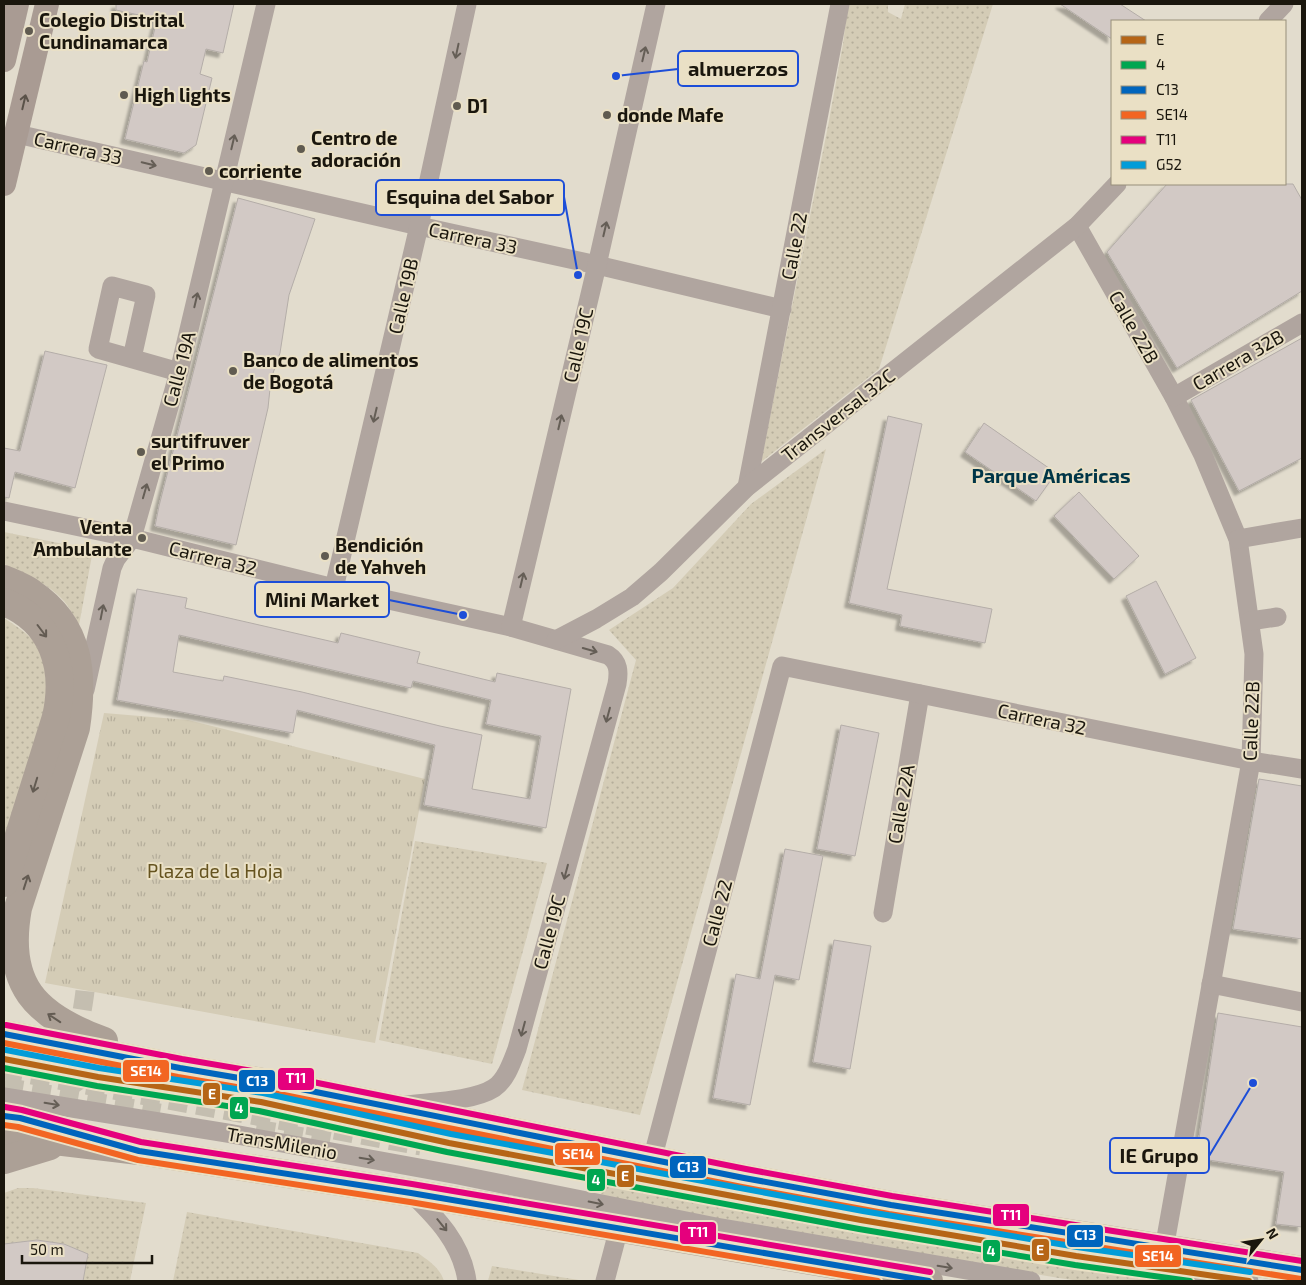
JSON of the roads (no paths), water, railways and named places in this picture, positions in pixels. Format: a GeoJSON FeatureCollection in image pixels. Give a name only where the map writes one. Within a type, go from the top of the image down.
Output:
{"type":"FeatureCollection","features":[{"type":"Feature","properties":{"kind":"highway"},"geometry":{"type":"LineString","coordinates":[[4,579],[31,592],[48,606],[70,636],[80,669],[80,706],[76,728],[18,908],[14,930],[18,971],[32,998],[56,1020],[77,1031],[180,1068]]}},
{"type":"Feature","properties":{"kind":"highway"},"geometry":{"type":"LineString","coordinates":[[4,602],[17,607],[34,621],[47,638],[56,654],[61,678],[60,700],[56,716],[4,883]]}},
{"type":"Feature","properties":{"kind":"highway"},"geometry":{"type":"LineString","coordinates":[[4,1034],[180,1068],[286,1086],[652,1160],[891,1205],[1302,1270]]}},
{"type":"Feature","properties":{"kind":"highway"},"geometry":{"type":"LineString","coordinates":[[4,1116],[20,1118],[140,1151]]}},
{"type":"Feature","properties":{"kind":"highway"},"geometry":{"type":"LineString","coordinates":[[4,1135],[140,1151],[411,1193],[929,1281]]}},
{"type":"Feature","properties":{"kind":"highway"},"geometry":{"type":"LineString","coordinates":[[4,1160],[64,1142]]}},
{"type":"Feature","properties":{"kind":"main road"},"geometry":{"type":"LineString","coordinates":[[4,60],[17,4]]}},
{"type":"Feature","properties":{"kind":"main road"},"geometry":{"type":"LineString","coordinates":[[4,184],[47,4]]}},
{"type":"Feature","properties":{"kind":"street","name":"Calle 19A"},"geometry":{"type":"LineString","coordinates":[[76,728],[112,568],[116,559],[132,538],[179,372],[266,4]]}},
{"type":"Feature","properties":{"kind":"street","name":"Calle 19B"},"geometry":{"type":"LineString","coordinates":[[334,588],[419,226],[468,4]]}},
{"type":"Feature","properties":{"kind":"street","name":"Calle 19C"},"geometry":{"type":"LineString","coordinates":[[511,627],[597,265],[656,4]]}},
{"type":"Feature","properties":{"kind":"street","name":"Calle 22"},"geometry":{"type":"LineString","coordinates":[[747,487],[840,4]]}},
{"type":"Feature","properties":{"kind":"street"},"geometry":{"type":"LineString","coordinates":[[1269,20],[1284,4]]}},
{"type":"Feature","properties":{"kind":"street","name":"Carrera 33"},"geometry":{"type":"LineString","coordinates":[[17,134],[597,265],[782,310]]}},
{"type":"Feature","properties":{"kind":"street","name":"Transversal 32C"},"geometry":{"type":"LineString","coordinates":[[556,640],[632,597],[747,487],[1076,226],[1116,185]]}},
{"type":"Feature","properties":{"kind":"street","name":"Calle 22B"},"geometry":{"type":"LineString","coordinates":[[1076,226],[1174,397],[1202,455],[1238,539],[1254,654],[1251,761],[1164,1249]]}},
{"type":"Feature","properties":{"kind":"street","name":"Carrera 32B"},"geometry":{"type":"LineString","coordinates":[[1174,397],[1302,323]]}},
{"type":"Feature","properties":{"kind":"street"},"geometry":{"type":"LineString","coordinates":[[132,358],[179,372]]}},
{"type":"Feature","properties":{"kind":"street","name":"Carrera 32"},"geometry":{"type":"LineString","coordinates":[[4,511],[132,538],[334,588],[511,627],[608,655],[616,662],[618,668]]}},
{"type":"Feature","properties":{"kind":"street"},"geometry":{"type":"LineString","coordinates":[[1238,539],[1302,528]]}},
{"type":"Feature","properties":{"kind":"street"},"geometry":{"type":"LineString","coordinates":[[1250,622],[1277,617]]}},
{"type":"Feature","properties":{"kind":"street","name":"Calle 22"},"geometry":{"type":"LineString","coordinates":[[652,1160],[782,666]]}},
{"type":"Feature","properties":{"kind":"street","name":"Carrera 32"},"geometry":{"type":"LineString","coordinates":[[782,666],[1251,761],[1302,769]]}},
{"type":"Feature","properties":{"kind":"street","name":"Calle 19C"},"geometry":{"type":"LineString","coordinates":[[391,1107],[477,1096],[495,1088],[507,1073],[518,1049],[617,684],[618,668]]}},
{"type":"Feature","properties":{"kind":"street","name":"Calle 22A"},"geometry":{"type":"LineString","coordinates":[[883,913],[920,694]]}},
{"type":"Feature","properties":{"kind":"street"},"geometry":{"type":"LineString","coordinates":[[1211,984],[1302,1002]]}},
{"type":"Feature","properties":{"kind":"street","name":"TransMilenio"},"geometry":{"type":"LineString","coordinates":[[4,1059],[98,1077],[261,1102],[449,1143],[861,1220],[1076,1256],[1249,1281]]}},
{"type":"Feature","properties":{"kind":"street","name":"TransMilenio"},"geometry":{"type":"LineString","coordinates":[[4,1097],[218,1132],[458,1175],[803,1243],[1031,1281]]}},
{"type":"Feature","properties":{"kind":"street","name":"TransMilenio"},"geometry":{"type":"LineString","coordinates":[[558,1195],[479,1165],[567,1165]]}},
{"type":"Feature","properties":{"kind":"street"},"geometry":{"type":"LineString","coordinates":[[411,1193],[436,1217],[450,1235],[468,1281]]}},
{"type":"Feature","properties":{"kind":"street"},"geometry":{"type":"LineString","coordinates":[[605,1281],[619,1228]]}},
{"type":"Feature","properties":{"kind":"tunnel"},"geometry":{"type":"LineString","coordinates":[[85,991],[77,1053],[81,1077],[86,1087]]}},
{"type":"Feature","properties":{"kind":"tunnel"},"geometry":{"type":"LineString","coordinates":[[4,1070],[421,1146]]}},
{"type":"Feature","properties":{"kind":"tunnel"},"geometry":{"type":"LineString","coordinates":[[4,1087],[160,1113]]}},
{"type":"Feature","properties":{"kind":"tunnel"},"geometry":{"type":"LineString","coordinates":[[256,1129],[333,1142]]}},
{"type":"Feature","properties":{"kind":"place","name":"Colegio Distrital Cundinamarca"},"geometry":{"type":"Point","coordinates":[29,31]}},
{"type":"Feature","properties":{"kind":"place","name":"almuerzos"},"geometry":{"type":"Point","coordinates":[616,76]}},
{"type":"Feature","properties":{"kind":"place","name":"High lights"},"geometry":{"type":"Point","coordinates":[124,95]}},
{"type":"Feature","properties":{"kind":"place","name":"D1"},"geometry":{"type":"Point","coordinates":[457,106]}},
{"type":"Feature","properties":{"kind":"place","name":"donde Mafe"},"geometry":{"type":"Point","coordinates":[607,115]}},
{"type":"Feature","properties":{"kind":"place","name":"Centro de adoración"},"geometry":{"type":"Point","coordinates":[301,149]}},
{"type":"Feature","properties":{"kind":"place","name":"corriente"},"geometry":{"type":"Point","coordinates":[209,171]}},
{"type":"Feature","properties":{"kind":"place","name":"Esquina del Sabor"},"geometry":{"type":"Point","coordinates":[578,275]}},
{"type":"Feature","properties":{"kind":"place","name":"Banco de alimentos de Bogotá"},"geometry":{"type":"Point","coordinates":[233,371]}},
{"type":"Feature","properties":{"kind":"place","name":"surtifruver el Primo"},"geometry":{"type":"Point","coordinates":[141,452]}},
{"type":"Feature","properties":{"kind":"place","name":"Venta Ambulante"},"geometry":{"type":"Point","coordinates":[142,538]}},
{"type":"Feature","properties":{"kind":"place","name":"Bendición de Yahveh"},"geometry":{"type":"Point","coordinates":[325,556]}},
{"type":"Feature","properties":{"kind":"place","name":"Mini Market"},"geometry":{"type":"Point","coordinates":[463,615]}},
{"type":"Feature","properties":{"kind":"place","name":"IE Grupo"},"geometry":{"type":"Point","coordinates":[1253,1083]}},
{"type":"Feature","properties":{"kind":"district","name":"Parque Américas"},"geometry":{"type":"Point","coordinates":[1051,476]}},
{"type":"Feature","properties":{"kind":"park label","name":"Plaza de la Hoja"},"geometry":{"type":"Point","coordinates":[215,871]}}]}
